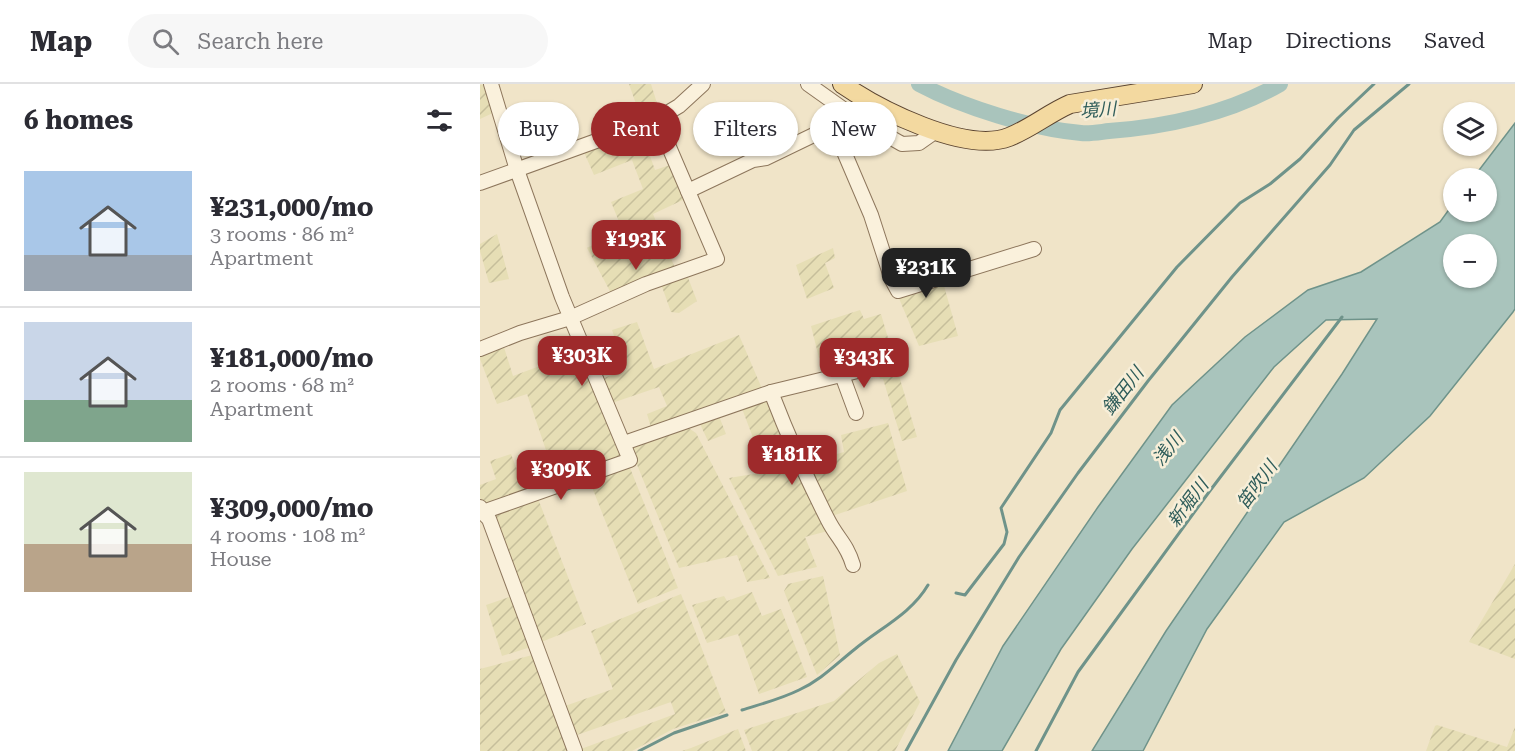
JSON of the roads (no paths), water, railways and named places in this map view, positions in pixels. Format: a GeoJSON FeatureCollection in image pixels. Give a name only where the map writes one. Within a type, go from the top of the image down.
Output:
{"type":"FeatureCollection","features":[{"type":"Feature","properties":{"kind":"main road"},"geometry":{"type":"LineString","coordinates":[[842,84],[884,109],[936,131],[973,141],[990,142],[1010,137],[1070,104],[1193,84]]}},
{"type":"Feature","properties":{"kind":"street"},"geometry":{"type":"LineString","coordinates":[[491,84],[518,170],[570,318],[630,460],[481,511],[489,519],[575,751]]}},
{"type":"Feature","properties":{"kind":"street"},"geometry":{"type":"LineString","coordinates":[[681,103],[704,84]]}},
{"type":"Feature","properties":{"kind":"street"},"geometry":{"type":"LineString","coordinates":[[808,84],[833,102]]}},
{"type":"Feature","properties":{"kind":"street"},"geometry":{"type":"LineString","coordinates":[[897,141],[902,144],[920,143],[936,131]]}},
{"type":"Feature","properties":{"kind":"street"},"geometry":{"type":"LineString","coordinates":[[688,191],[753,160],[765,158],[810,137]]}},
{"type":"Feature","properties":{"kind":"street"},"geometry":{"type":"LineString","coordinates":[[480,183],[591,143]]}},
{"type":"Feature","properties":{"kind":"street"},"geometry":{"type":"LineString","coordinates":[[480,349],[520,333],[570,318],[646,284],[717,259],[673,156]]}},
{"type":"Feature","properties":{"kind":"street"},"geometry":{"type":"LineString","coordinates":[[846,156],[871,214],[892,280],[898,291],[1034,249]]}},
{"type":"Feature","properties":{"kind":"street"},"geometry":{"type":"LineString","coordinates":[[624,443],[771,392],[874,367]]}},
{"type":"Feature","properties":{"kind":"street"},"geometry":{"type":"LineString","coordinates":[[843,375],[856,413]]}},
{"type":"Feature","properties":{"kind":"street"},"geometry":{"type":"LineString","coordinates":[[771,392],[807,480],[830,523],[849,549],[853,565]]}},
{"type":"Feature","properties":{"kind":"water","name":"浅川"},"geometry":{"type":"Polygon","coordinates":[[[1515,123],[1515,309],[1430,416],[1364,478],[1284,522],[1207,629],[1143,751],[1092,751],[1166,631],[1342,374],[1377,319],[1326,320],[1274,367],[1132,549],[1061,649],[1002,751],[948,751],[1003,646],[1098,507],[1172,405],[1245,337],[1308,290],[1361,272],[1440,222],[1443,218],[1443,222],[1497,222],[1497,168],[1481,168],[1490,156],[1497,156],[1497,147],[1515,123]]]}},
{"type":"Feature","properties":{"kind":"waterway","name":"境川"},"geometry":{"type":"LineString","coordinates":[[919,84],[936,93],[998,116],[1062,131],[1088,133],[1153,126],[1197,117],[1240,103],[1280,84]]}},
{"type":"Feature","properties":{"kind":"waterway"},"geometry":{"type":"LineString","coordinates":[[956,593],[965,595],[1004,544],[1007,532],[1001,508],[1051,433],[1060,410],[1177,267],[1240,203],[1270,184],[1300,159],[1374,84]]}},
{"type":"Feature","properties":{"kind":"waterway","name":"鎌田川"},"geometry":{"type":"LineString","coordinates":[[906,751],[956,660],[1019,557],[1078,473],[1232,277],[1330,165],[1354,130],[1409,84]]}},
{"type":"Feature","properties":{"kind":"waterway","name":"新堀川"},"geometry":{"type":"LineString","coordinates":[[1036,751],[1078,672],[1209,492],[1342,317]]}},
{"type":"Feature","properties":{"kind":"waterway"},"geometry":{"type":"LineString","coordinates":[[742,710],[785,696],[814,681],[904,612],[928,585]]}},
{"type":"Feature","properties":{"kind":"waterway"},"geometry":{"type":"LineString","coordinates":[[639,751],[674,733],[727,715]]}},
{"type":"Feature","properties":{"kind":"water label","name":"笛吹川"},"geometry":{"type":"Point","coordinates":[1257,485]}}]}
